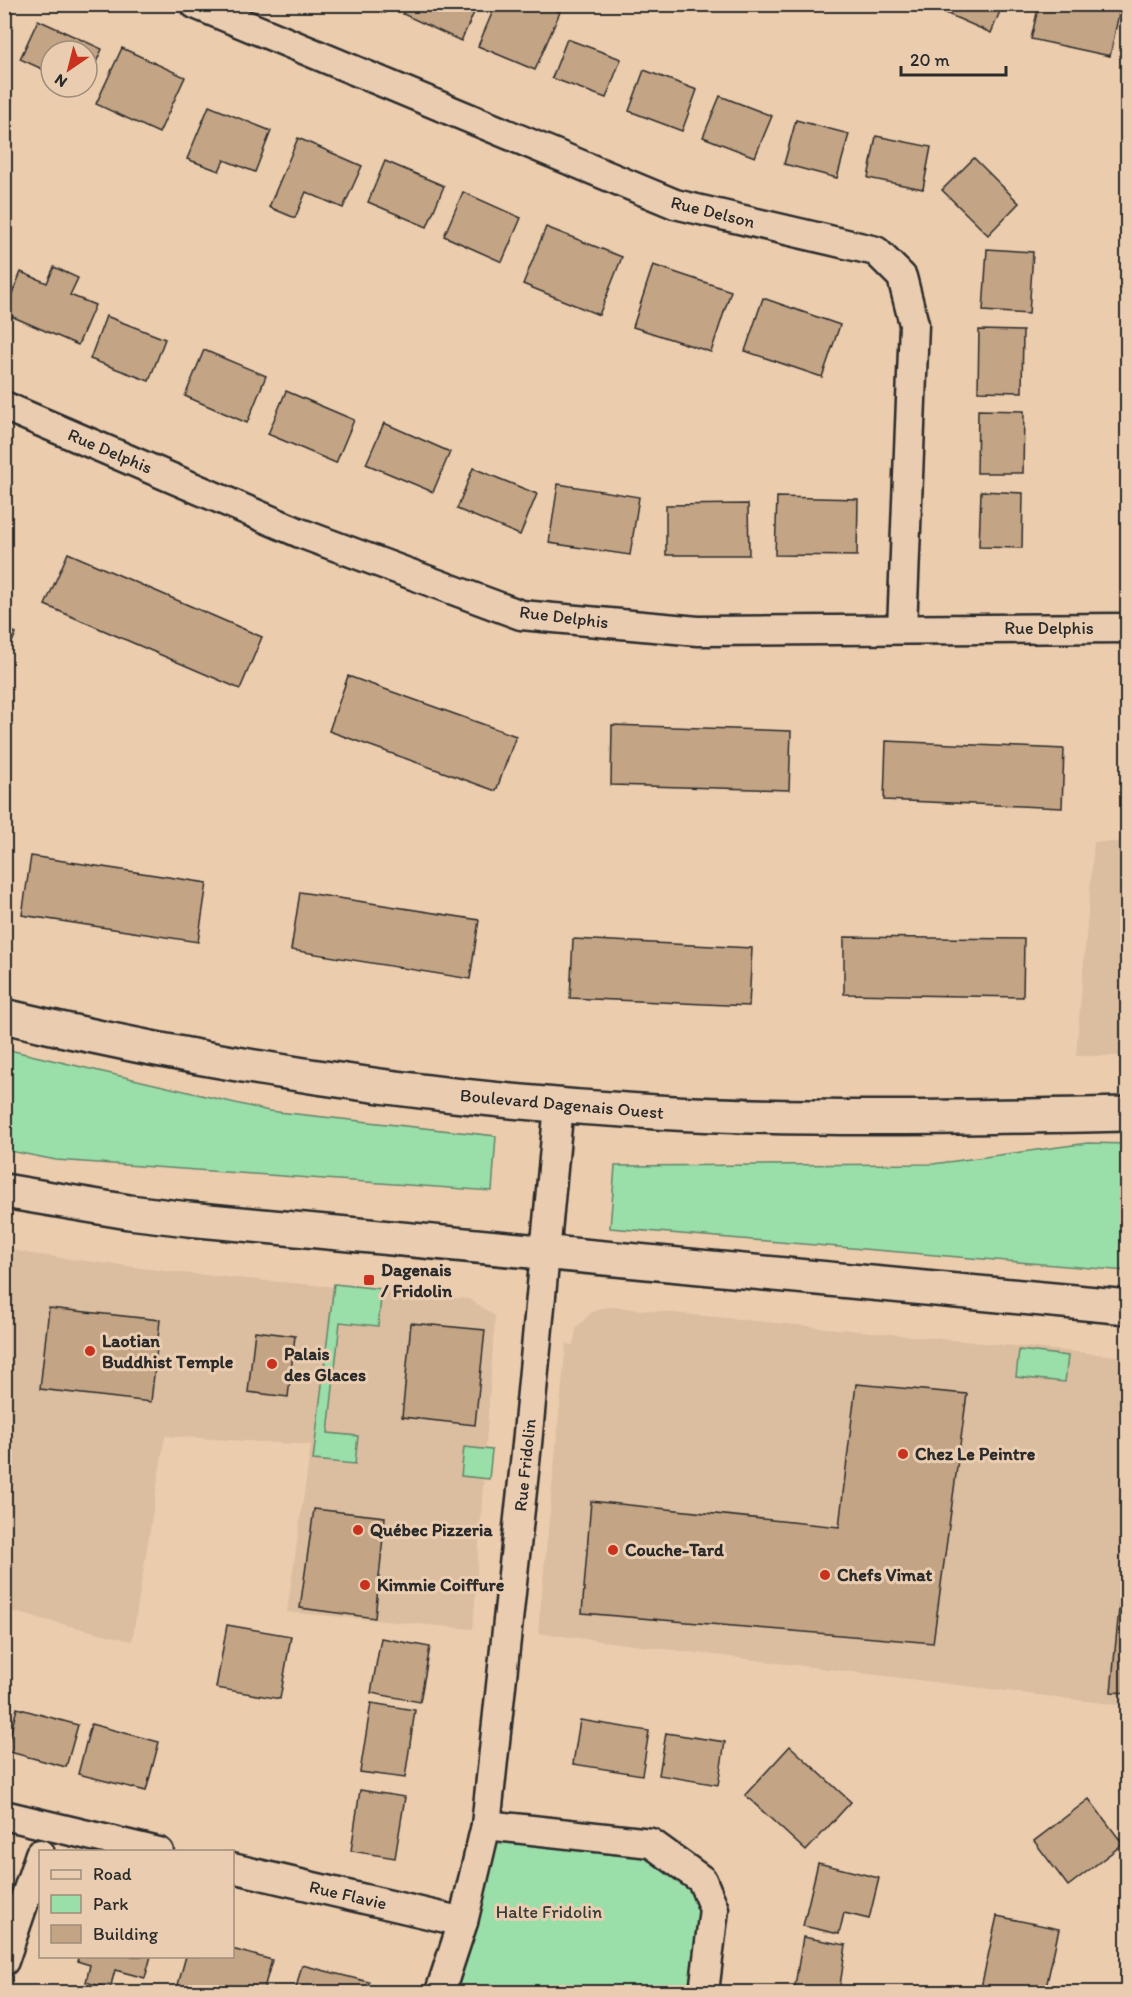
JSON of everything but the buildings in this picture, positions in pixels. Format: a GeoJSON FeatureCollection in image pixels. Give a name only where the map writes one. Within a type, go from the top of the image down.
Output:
{"type":"FeatureCollection","features":[{"type":"Feature","properties":{"kind":"main road","name":"Boulevard Dagenais Ouest"},"geometry":{"type":"LineString","coordinates":[[4,1016],[192,1056],[286,1072],[434,1093],[559,1105],[687,1114],[799,1116],[1128,1114]]}},
{"type":"Feature","properties":{"kind":"main road"},"geometry":{"type":"LineString","coordinates":[[4,1191],[176,1218],[1128,1307]]}},
{"type":"Feature","properties":{"kind":"street","name":"Rue Delson"},"geometry":{"type":"LineString","coordinates":[[195,4],[675,204],[876,251],[902,277],[914,324],[902,629]]}},
{"type":"Feature","properties":{"kind":"street","name":"Rue Delphis"},"geometry":{"type":"LineString","coordinates":[[4,406],[300,533],[521,615],[698,631],[1128,628]]}},
{"type":"Feature","properties":{"kind":"street","name":"Rue Fridolin"},"geometry":{"type":"LineString","coordinates":[[440,1992],[463,1922],[486,1825],[509,1621],[559,1105]]}},
{"type":"Feature","properties":{"kind":"street"},"geometry":{"type":"LineString","coordinates":[[4,1815],[44,1844],[143,1850]]}},
{"type":"Feature","properties":{"kind":"street"},"geometry":{"type":"LineString","coordinates":[[486,1825],[651,1843],[702,1880],[714,1908],[704,1992]]}},
{"type":"Feature","properties":{"kind":"street"},"geometry":{"type":"LineString","coordinates":[[4,1960],[39,1858]]}},
{"type":"Feature","properties":{"kind":"street","name":"Rue Flavie"},"geometry":{"type":"LineString","coordinates":[[234,1869],[463,1922]]}},
{"type":"Feature","properties":{"kind":"shaded area"},"geometry":{"type":"Polygon","coordinates":[[[1094,842],[1127,842],[1127,1056],[1076,1056],[1094,842]]]}},
{"type":"Feature","properties":{"kind":"shaded area"},"geometry":{"type":"Polygon","coordinates":[[[5,1248],[31,1254],[181,1273],[469,1299],[495,1316],[473,1629],[287,1612],[311,1445],[165,1436],[132,1641],[5,1610],[5,1248]]]}},
{"type":"Feature","properties":{"kind":"shaded area"},"geometry":{"type":"Polygon","coordinates":[[[612,1307],[1127,1357],[1127,1706],[538,1633],[566,1344],[573,1345],[577,1327],[591,1313],[612,1307]]]}},
{"type":"Feature","properties":{"kind":"green space"},"geometry":{"type":"Polygon","coordinates":[[[5,1049],[269,1111],[496,1136],[492,1191],[56,1160],[5,1150],[5,1049]]]}},
{"type":"Feature","properties":{"kind":"green space"},"geometry":{"type":"Polygon","coordinates":[[[1088,1143],[1127,1144],[1127,1271],[610,1228],[615,1166],[933,1164],[1088,1143]]]}},
{"type":"Feature","properties":{"kind":"green space"},"geometry":{"type":"Polygon","coordinates":[[[334,1284],[382,1289],[378,1326],[340,1322],[328,1433],[358,1436],[355,1464],[313,1460],[334,1284]]]}},
{"type":"Feature","properties":{"kind":"green space"},"geometry":{"type":"Polygon","coordinates":[[[1019,1350],[1068,1356],[1065,1382],[1016,1377],[1019,1350]]]}},
{"type":"Feature","properties":{"kind":"green space"},"geometry":{"type":"Polygon","coordinates":[[[464,1447],[492,1450],[489,1479],[461,1476],[464,1447]]]}},
{"type":"Feature","properties":{"kind":"green space","name":"Halte Fridolin"},"geometry":{"type":"Polygon","coordinates":[[[486,1825],[651,1843],[702,1880],[704,1992],[440,1992],[486,1825]]]}},
{"type":"Feature","properties":{"kind":"place","name":"Dagenais / Fridolin"},"geometry":{"type":"Point","coordinates":[369,1280]}},
{"type":"Feature","properties":{"kind":"place","name":"Laotian Buddhist Temple"},"geometry":{"type":"Point","coordinates":[90,1351]}},
{"type":"Feature","properties":{"kind":"place","name":"Palais des Glaces"},"geometry":{"type":"Point","coordinates":[272,1364]}},
{"type":"Feature","properties":{"kind":"place","name":"Chez Le Peintre"},"geometry":{"type":"Point","coordinates":[903,1454]}},
{"type":"Feature","properties":{"kind":"place","name":"Québec Pizzeria"},"geometry":{"type":"Point","coordinates":[358,1530]}},
{"type":"Feature","properties":{"kind":"place","name":"Couche-Tard"},"geometry":{"type":"Point","coordinates":[613,1550]}},
{"type":"Feature","properties":{"kind":"place","name":"Chefs Vimat"},"geometry":{"type":"Point","coordinates":[825,1575]}},
{"type":"Feature","properties":{"kind":"place","name":"Kimmie Coiffure"},"geometry":{"type":"Point","coordinates":[365,1585]}}]}
